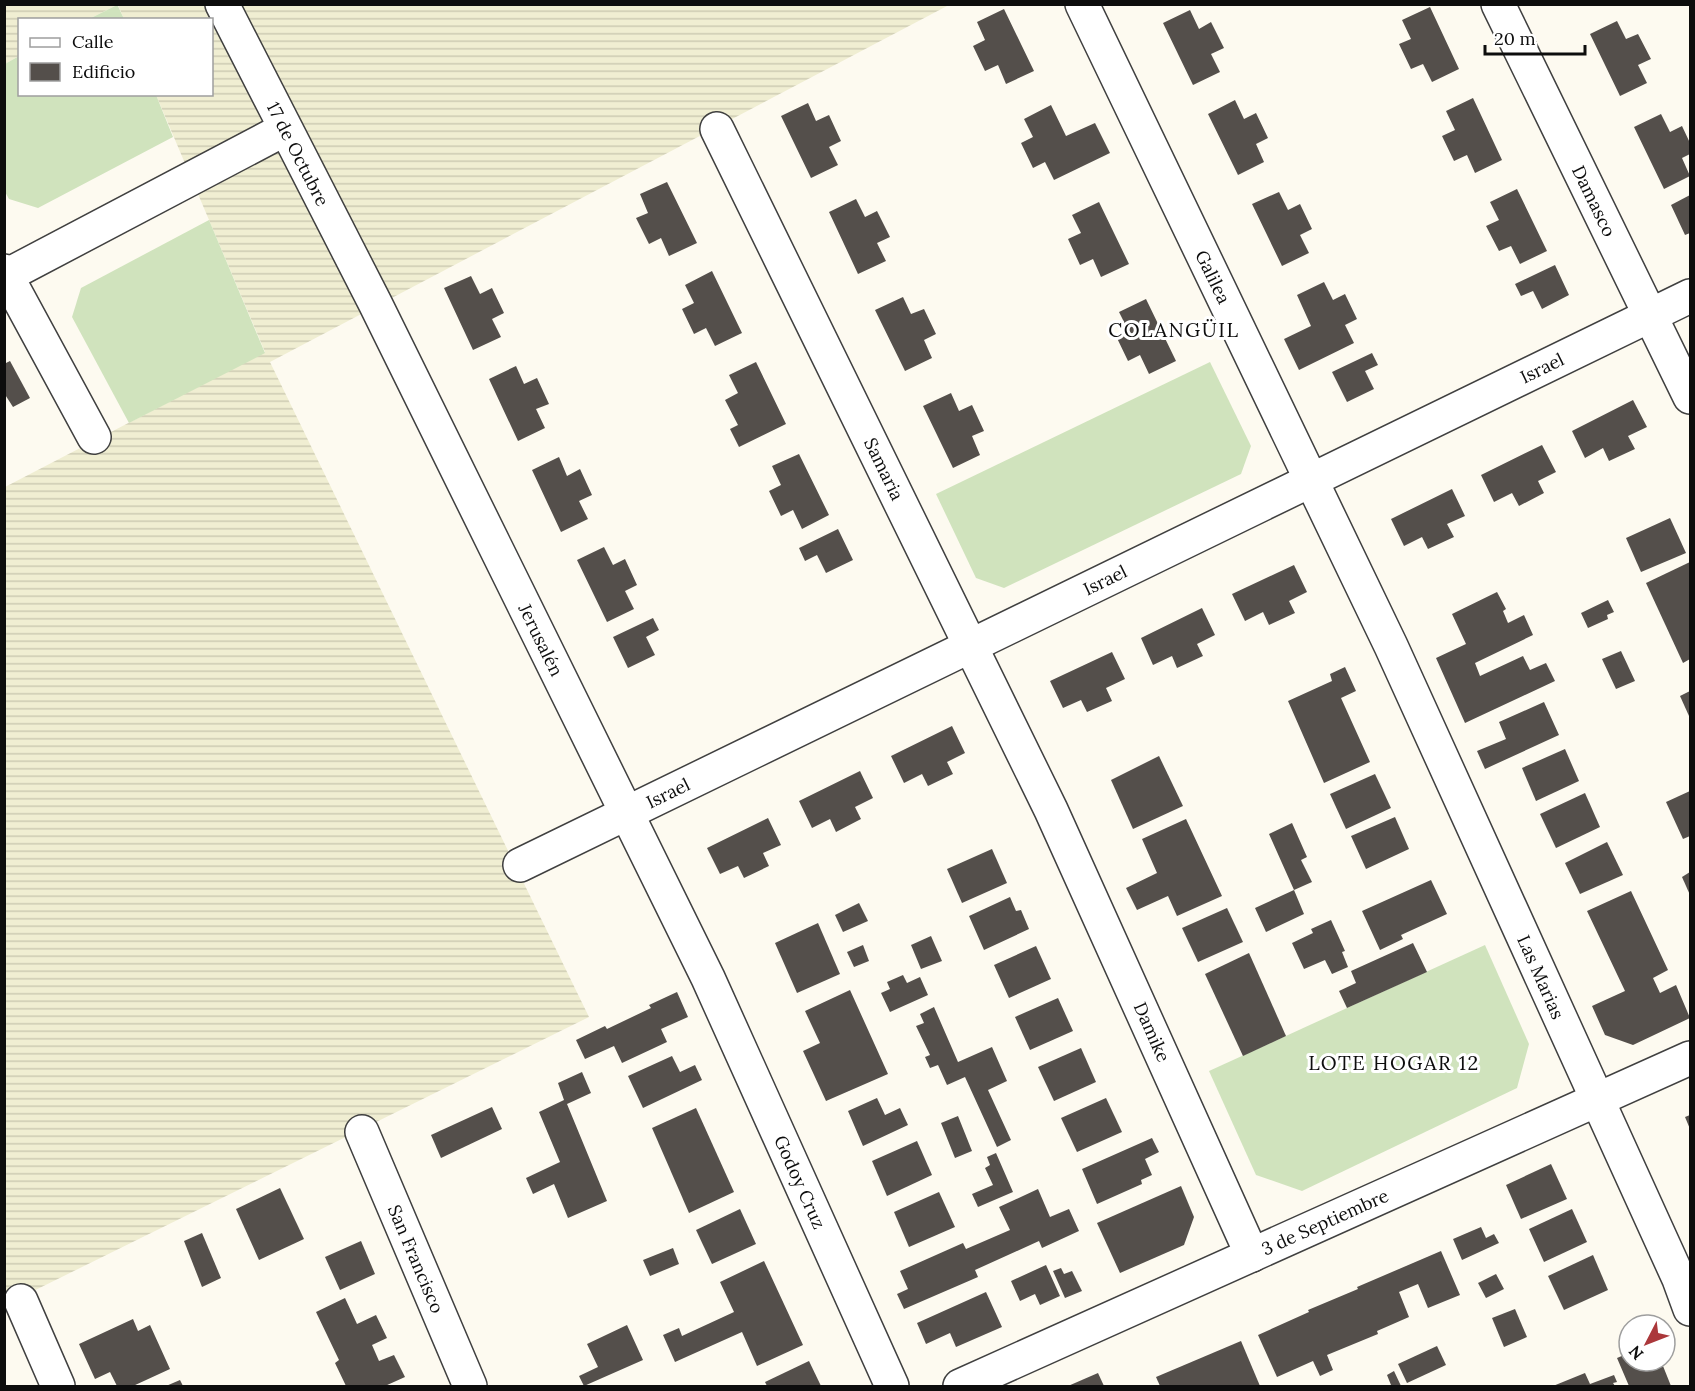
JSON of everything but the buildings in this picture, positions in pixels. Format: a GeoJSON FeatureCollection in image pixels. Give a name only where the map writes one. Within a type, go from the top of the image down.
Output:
{"type":"FeatureCollection","features":[{"type":"Feature","properties":{"kind":"street","name":"17 de Octubre"},"geometry":{"type":"LineString","coordinates":[[222,4],[375,303]]}},
{"type":"Feature","properties":{"kind":"street","name":"Galilea"},"geometry":{"type":"LineString","coordinates":[[1082,4],[1391,646]]}},
{"type":"Feature","properties":{"kind":"street","name":"Damasco"},"geometry":{"type":"LineString","coordinates":[[1498,4],[1690,397]]}},
{"type":"Feature","properties":{"kind":"street"},"geometry":{"type":"LineString","coordinates":[[94,437],[5,274],[285,129]]}},
{"type":"Feature","properties":{"kind":"street","name":"Samaria"},"geometry":{"type":"LineString","coordinates":[[717,129],[1051,810]]}},
{"type":"Feature","properties":{"kind":"street","name":"Israel"},"geometry":{"type":"LineString","coordinates":[[520,865],[1690,296]]}},
{"type":"Feature","properties":{"kind":"street","name":"Jerusalén"},"geometry":{"type":"LineString","coordinates":[[375,303],[708,978]]}},
{"type":"Feature","properties":{"kind":"street","name":"Las Marias"},"geometry":{"type":"LineString","coordinates":[[1391,646],[1679,1279],[1690,1309]]}},
{"type":"Feature","properties":{"kind":"street","name":"Damike"},"geometry":{"type":"LineString","coordinates":[[1051,810],[1252,1255]]}},
{"type":"Feature","properties":{"kind":"street","name":"Godoy Cruz"},"geometry":{"type":"LineString","coordinates":[[708,978],[892,1386]]}},
{"type":"Feature","properties":{"kind":"street","name":"3 de Septiembre"},"geometry":{"type":"LineString","coordinates":[[960,1386],[1690,1058]]}},
{"type":"Feature","properties":{"kind":"street","name":"San Francisco"},"geometry":{"type":"LineString","coordinates":[[362,1132],[470,1386]]}},
{"type":"Feature","properties":{"kind":"street"},"geometry":{"type":"LineString","coordinates":[[21,1301],[58,1386]]}},
{"type":"Feature","properties":{"kind":"shaded area"},"geometry":{"type":"Polygon","coordinates":[[[5,5],[117,5],[91,18],[18,18],[18,57],[5,64],[5,5]]]}},
{"type":"Feature","properties":{"kind":"shaded area"},"geometry":{"type":"Polygon","coordinates":[[[118,5],[949,5],[270,362],[589,1017],[5,1305],[5,487],[265,352],[156,96],[213,96],[213,18],[124,18],[118,5]]]}},
{"type":"Feature","properties":{"kind":"green space"},"geometry":{"type":"Polygon","coordinates":[[[117,5],[124,18],[91,18],[117,5]]]}},
{"type":"Feature","properties":{"kind":"green space"},"geometry":{"type":"Polygon","coordinates":[[[18,57],[18,96],[156,96],[173,137],[38,208],[9,199],[4,190],[5,64],[18,57]]]}},
{"type":"Feature","properties":{"kind":"green space"},"geometry":{"type":"Polygon","coordinates":[[[209,220],[265,353],[129,423],[72,317],[81,288],[209,220]]]}},
{"type":"Feature","properties":{"kind":"green space"},"geometry":{"type":"Polygon","coordinates":[[[1210,362],[1251,446],[1241,474],[1004,588],[976,578],[936,494],[1210,362]]]}},
{"type":"Feature","properties":{"kind":"green space"},"geometry":{"type":"Polygon","coordinates":[[[1485,945],[1529,1044],[1517,1088],[1302,1191],[1256,1175],[1209,1071],[1485,945]]]}},
{"type":"Feature","properties":{"kind":"district","name":"COLANGÜIL"},"geometry":{"type":"Point","coordinates":[1174,329]}},
{"type":"Feature","properties":{"kind":"district","name":"LOTE HOGAR 12"},"geometry":{"type":"Point","coordinates":[1394,1062]}}]}
